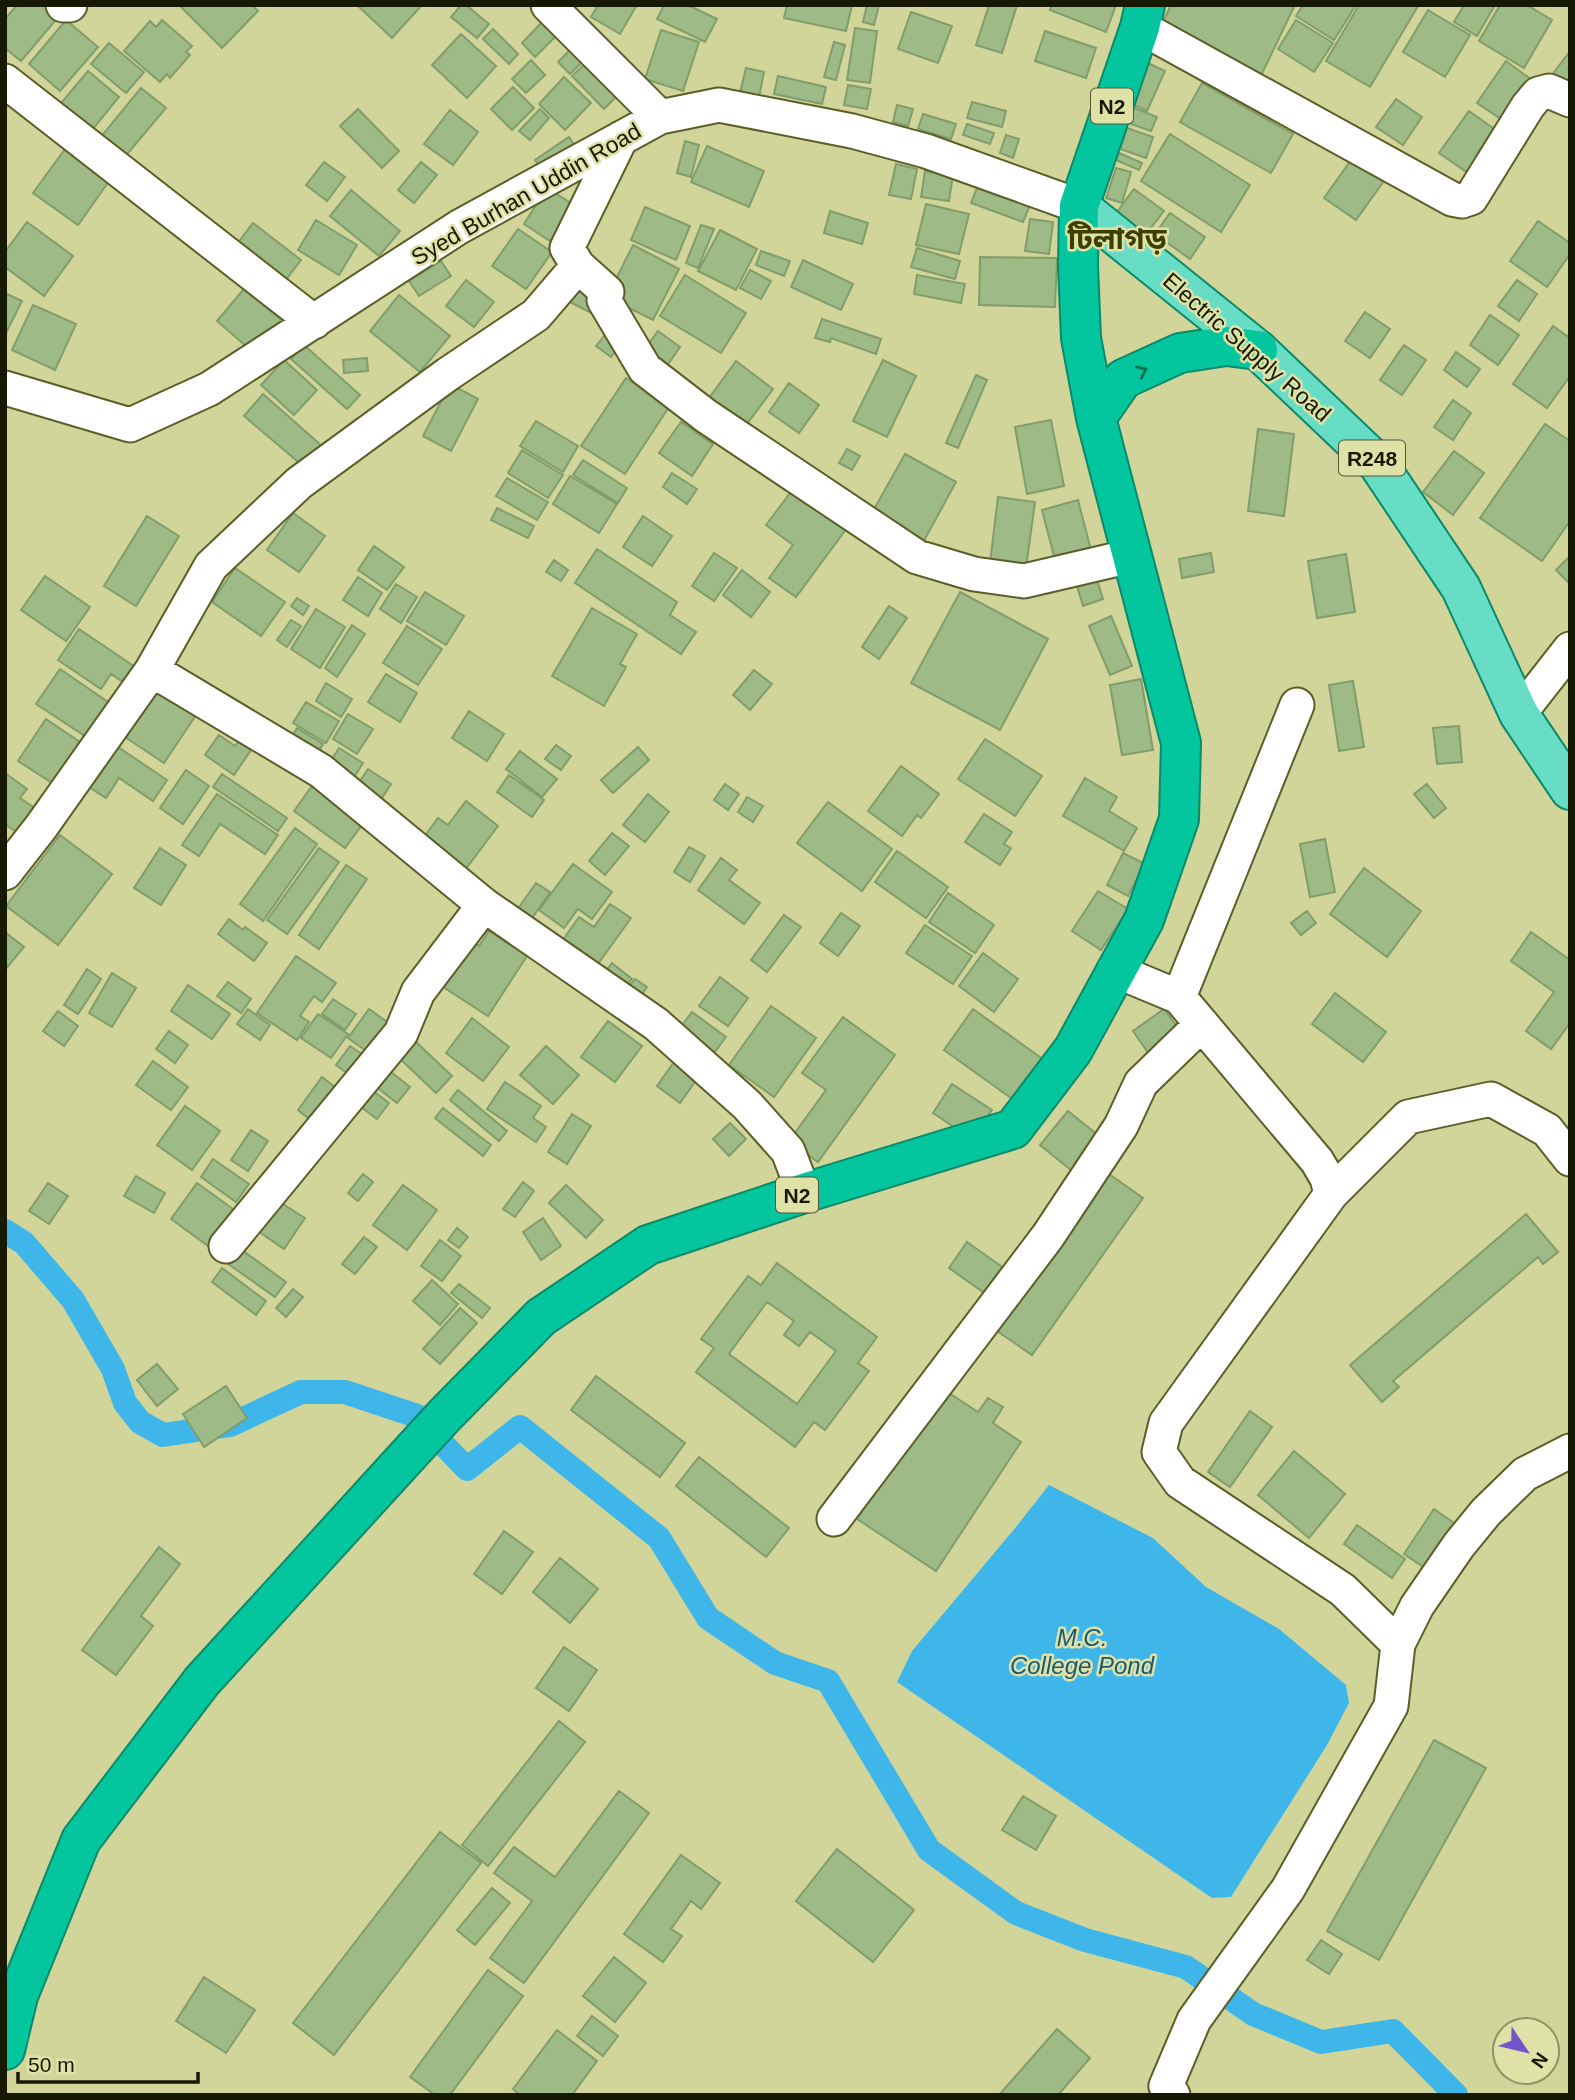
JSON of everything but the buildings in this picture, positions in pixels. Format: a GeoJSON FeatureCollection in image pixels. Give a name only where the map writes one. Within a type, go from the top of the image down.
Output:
{"type":"FeatureCollection","features":[{"type":"Feature","properties":{"kind":"highway","name":"N2"},"geometry":{"type":"LineString","coordinates":[[5,2050],[18,1996],[81,1840],[202,1681],[443,1417],[541,1317],[648,1245],[804,1193],[1013,1129],[1073,1049],[1143,920],[1180,819],[1181,743],[1096,418],[1081,338],[1079,206],[1142,16]]}},
{"type":"Feature","properties":{"kind":"highway"},"geometry":{"type":"LineString","coordinates":[[1096,418],[1123,379],[1180,353],[1226,346],[1258,350]]}},
{"type":"Feature","properties":{"kind":"main road","name":"Electric Supply Road"},"geometry":{"type":"LineString","coordinates":[[1079,206],[1258,350],[1378,464],[1461,588],[1519,714],[1570,790]]}},
{"type":"Feature","properties":{"kind":"street"},"geometry":{"type":"LineString","coordinates":[[63,5],[70,5]]}},
{"type":"Feature","properties":{"kind":"street"},"geometry":{"type":"LineString","coordinates":[[548,5],[660,117]]}},
{"type":"Feature","properties":{"kind":"street"},"geometry":{"type":"LineString","coordinates":[[1142,16],[1452,199],[1462,201],[1471,198],[1538,94],[1549,91],[1570,100]]}},
{"type":"Feature","properties":{"kind":"street"},"geometry":{"type":"LineString","coordinates":[[5,81],[314,322]]}},
{"type":"Feature","properties":{"kind":"street","name":"Syed Burhan Uddin Road"},"geometry":{"type":"LineString","coordinates":[[14,399],[130,425],[209,390],[459,228],[621,138],[660,117],[719,105],[852,131],[926,150],[1079,206]]}},
{"type":"Feature","properties":{"kind":"street"},"geometry":{"type":"LineString","coordinates":[[621,138],[567,248],[578,266],[607,292],[604,300],[645,369],[706,416],[917,557],[974,574],[1024,581],[1131,556]]}},
{"type":"Feature","properties":{"kind":"street"},"geometry":{"type":"LineString","coordinates":[[5,873],[41,827],[152,670],[211,566],[289,492],[448,374],[536,315],[578,266]]}},
{"type":"Feature","properties":{"kind":"street"},"geometry":{"type":"LineString","coordinates":[[1519,714],[1570,649]]}},
{"type":"Feature","properties":{"kind":"street"},"geometry":{"type":"LineString","coordinates":[[152,670],[321,771],[484,905],[656,1024],[747,1105],[788,1152],[804,1193]]}},
{"type":"Feature","properties":{"kind":"street"},"geometry":{"type":"LineString","coordinates":[[1179,997],[1297,705]]}},
{"type":"Feature","properties":{"kind":"street"},"geometry":{"type":"LineString","coordinates":[[226,1246],[401,1033],[418,992],[484,905]]}},
{"type":"Feature","properties":{"kind":"street"},"geometry":{"type":"LineString","coordinates":[[1114,970],[1179,997],[1317,1161],[1327,1178],[1331,1194]]}},
{"type":"Feature","properties":{"kind":"street"},"geometry":{"type":"LineString","coordinates":[[834,1519],[1048,1236],[1121,1126],[1141,1083],[1202,1024]]}},
{"type":"Feature","properties":{"kind":"street"},"geometry":{"type":"LineString","coordinates":[[1398,1644],[1343,1590],[1180,1482],[1159,1452],[1166,1423],[1331,1194],[1408,1117],[1491,1099],[1547,1130],[1570,1159]]}},
{"type":"Feature","properties":{"kind":"street"},"geometry":{"type":"LineString","coordinates":[[1173,2095],[1166,2086],[1194,2020],[1288,1889],[1391,1706],[1398,1644],[1416,1606],[1486,1512],[1525,1474],[1570,1451]]}},
{"type":"Feature","properties":{"kind":"water","name":"M.C. College Pond"},"geometry":{"type":"Polygon","coordinates":[[[1049,1485],[1153,1538],[1206,1587],[1279,1629],[1346,1685],[1349,1703],[1327,1745],[1231,1897],[1212,1898],[897,1682],[912,1651],[1049,1485]]]}},
{"type":"Feature","properties":{"kind":"waterway"},"geometry":{"type":"LineString","coordinates":[[5,1231],[24,1243],[73,1300],[113,1369],[125,1403],[140,1422],[163,1435],[230,1425],[301,1392],[345,1392],[417,1416]]}},
{"type":"Feature","properties":{"kind":"waterway"},"geometry":{"type":"LineString","coordinates":[[441,1442],[467,1469],[520,1427],[659,1538],[708,1618],[775,1663],[828,1681],[929,1850],[1016,1913],[1085,1940],[1186,1967],[1253,2014],[1321,2042],[1393,2031],[1456,2095]]}},
{"type":"Feature","properties":{"kind":"district","name":"টিলাগড়"},"geometry":{"type":"Point","coordinates":[1117,238]}}]}
